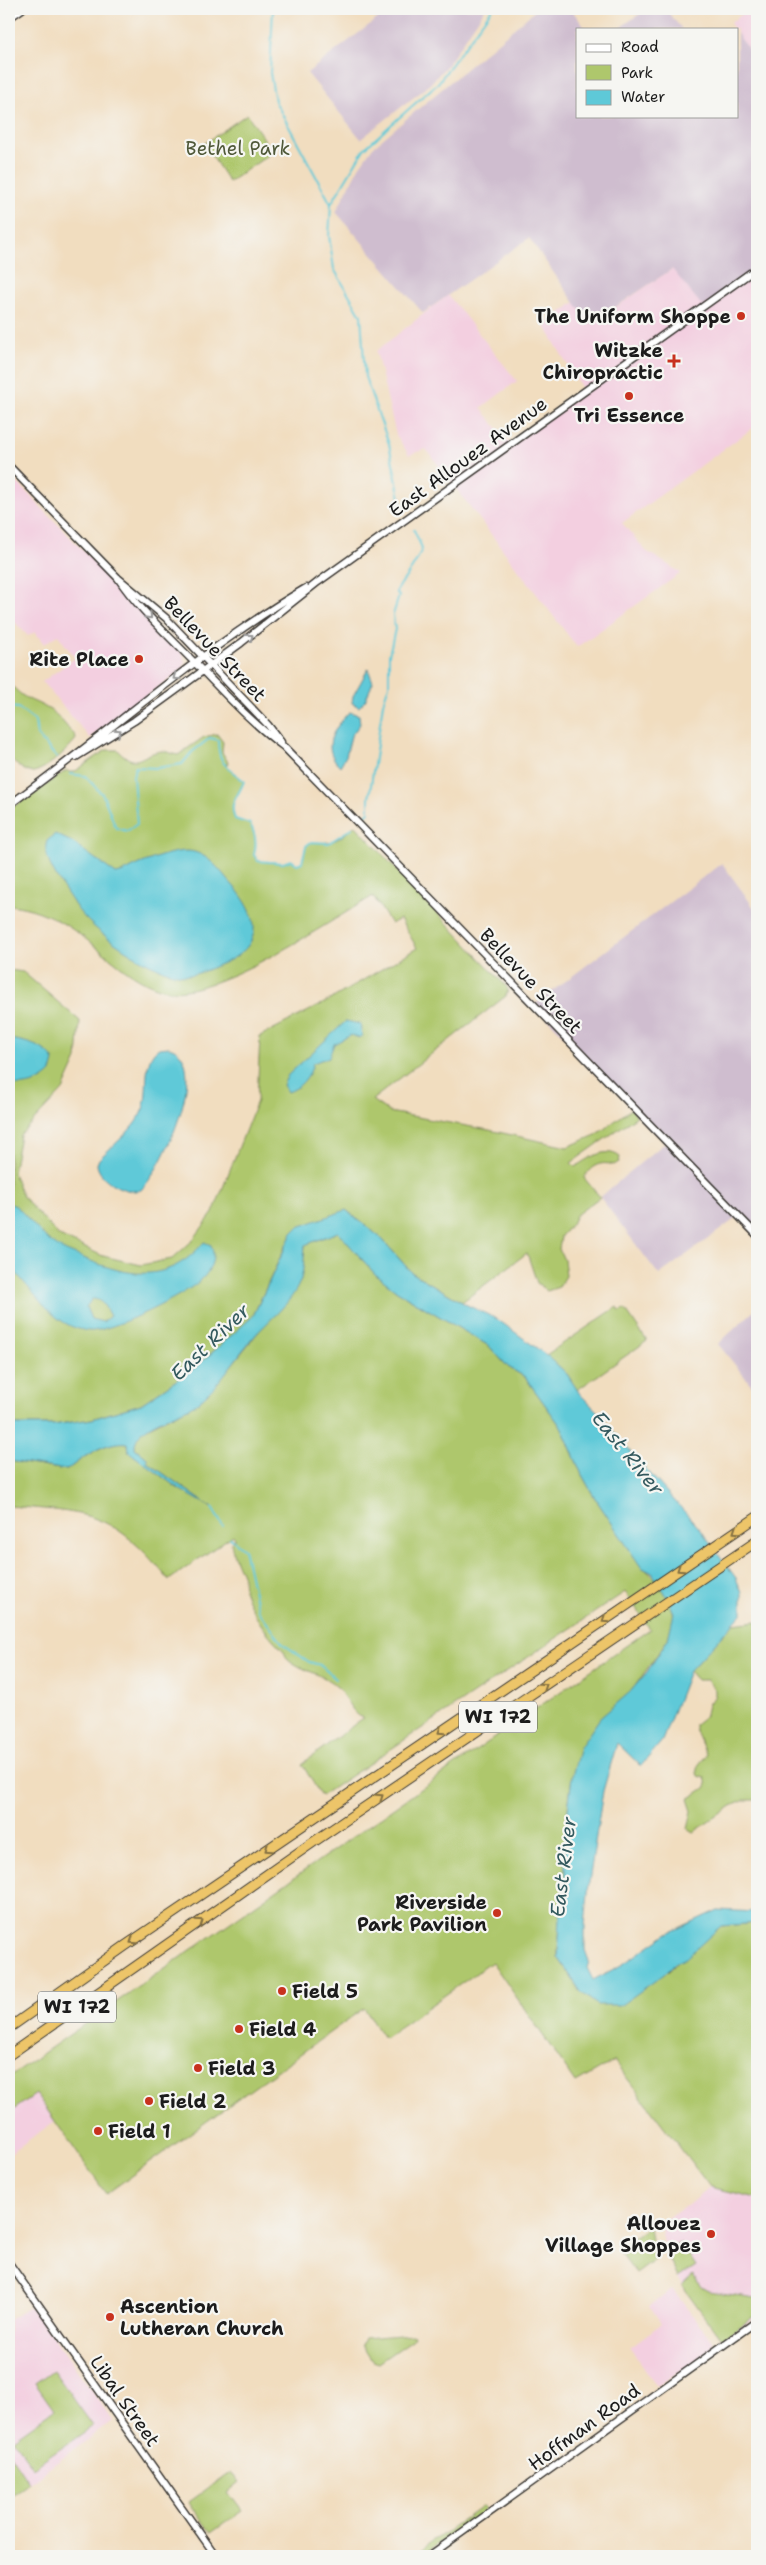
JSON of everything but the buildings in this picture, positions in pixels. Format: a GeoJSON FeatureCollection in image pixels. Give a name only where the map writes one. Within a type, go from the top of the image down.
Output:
{"type":"FeatureCollection","features":[{"type":"Feature","properties":{"kind":"highway","name":"WI 172"},"geometry":{"type":"LineString","coordinates":[[9,2028],[757,1517]]}},
{"type":"Feature","properties":{"kind":"highway","name":"WI 172"},"geometry":{"type":"LineString","coordinates":[[9,2056],[312,1843],[757,1541]]}},
{"type":"Feature","properties":{"kind":"street"},"geometry":{"type":"LineString","coordinates":[[9,18],[22,9]]}},
{"type":"Feature","properties":{"kind":"street","name":"East Allouez Avenue"},"geometry":{"type":"LineString","coordinates":[[76,756],[134,722],[211,666],[318,582],[757,268]]}},
{"type":"Feature","properties":{"kind":"street","name":"Bellevue Street"},"geometry":{"type":"LineString","coordinates":[[9,466],[118,578],[139,606],[203,672],[249,718],[284,748],[757,1235]]}},
{"type":"Feature","properties":{"kind":"street","name":"Bellevue Street"},"geometry":{"type":"LineString","coordinates":[[118,578],[151,604],[204,658],[268,725],[284,748]]}},
{"type":"Feature","properties":{"kind":"street","name":"East Allouez Avenue"},"geometry":{"type":"LineString","coordinates":[[9,806],[196,663],[283,602],[318,582]]}},
{"type":"Feature","properties":{"kind":"street","name":"Libal Street"},"geometry":{"type":"LineString","coordinates":[[9,2263],[216,2556]]}},
{"type":"Feature","properties":{"kind":"street","name":"Hoffman Road"},"geometry":{"type":"LineString","coordinates":[[429,2556],[757,2321]]}},
{"type":"Feature","properties":{"kind":"shaded area"},"geometry":{"type":"Polygon","coordinates":[[[390,9],[485,9],[448,64],[428,86],[361,139],[307,73],[390,9]]]}},
{"type":"Feature","properties":{"kind":"shaded area"},"geometry":{"type":"Polygon","coordinates":[[[537,9],[571,9],[585,28],[576,28],[576,118],[738,118],[738,34],[757,62],[757,268],[703,307],[672,269],[590,324],[529,238],[423,313],[336,212],[359,167],[373,147],[537,9]]]}},
{"type":"Feature","properties":{"kind":"shaded area"},"geometry":{"type":"Polygon","coordinates":[[[647,9],[665,9],[681,28],[619,28],[647,9]]]}},
{"type":"Feature","properties":{"kind":"shaded area"},"geometry":{"type":"Polygon","coordinates":[[[749,9],[757,9],[757,62],[738,34],[738,28],[733,28],[730,23],[749,9]]]}},
{"type":"Feature","properties":{"kind":"shaded area"},"geometry":{"type":"Polygon","coordinates":[[[757,268],[757,425],[622,523],[646,551],[681,573],[577,647],[426,449],[409,455],[396,435],[376,351],[448,295],[517,381],[481,408],[511,445],[584,392],[544,325],[575,302],[591,324],[672,269],[757,268]]]}},
{"type":"Feature","properties":{"kind":"shaded area"},"geometry":{"type":"Polygon","coordinates":[[[9,474],[183,654],[185,663],[182,670],[90,738],[42,682],[75,658],[58,635],[44,644],[35,632],[28,636],[9,616],[9,474]]]}},
{"type":"Feature","properties":{"kind":"shaded area"},"geometry":{"type":"Polygon","coordinates":[[[722,863],[757,912],[757,1235],[739,1216],[659,1275],[600,1197],[667,1141],[534,1005],[722,863]]]}},
{"type":"Feature","properties":{"kind":"shaded area"},"geometry":{"type":"Polygon","coordinates":[[[757,1308],[757,1392],[718,1344],[757,1308]]]}},
{"type":"Feature","properties":{"kind":"shaded area"},"geometry":{"type":"Polygon","coordinates":[[[36,2093],[55,2121],[9,2154],[9,2113],[36,2093]]]}},
{"type":"Feature","properties":{"kind":"shaded area"},"geometry":{"type":"Polygon","coordinates":[[[710,2187],[757,2198],[757,2317],[722,2341],[677,2277],[666,2254],[660,2222],[688,2205],[710,2187]]]}},
{"type":"Feature","properties":{"kind":"shaded area"},"geometry":{"type":"Polygon","coordinates":[[[672,2289],[713,2342],[711,2351],[657,2386],[630,2347],[661,2324],[650,2307],[672,2289]]]}},
{"type":"Feature","properties":{"kind":"shaded area"},"geometry":{"type":"Polygon","coordinates":[[[28,2308],[33,2308],[113,2421],[29,2483],[9,2453],[9,2320],[28,2308]]]}},
{"type":"Feature","properties":{"kind":"green space","name":"Bethel Park"},"geometry":{"type":"Polygon","coordinates":[[[247,114],[273,152],[229,182],[204,144],[247,114]]]}},
{"type":"Feature","properties":{"kind":"green space"},"geometry":{"type":"Polygon","coordinates":[[[9,682],[24,696],[54,712],[75,735],[76,739],[61,755],[47,766],[34,772],[23,769],[9,757],[9,682]]]}},
{"type":"Feature","properties":{"kind":"green space"},"geometry":{"type":"Polygon","coordinates":[[[217,734],[223,742],[222,752],[228,762],[226,766],[244,781],[233,803],[233,813],[235,819],[250,824],[255,839],[254,855],[258,861],[283,863],[291,860],[297,864],[302,862],[306,846],[311,842],[336,840],[355,825],[508,990],[506,996],[372,1100],[389,1112],[489,1130],[567,1147],[596,1135],[631,1109],[637,1116],[571,1163],[575,1167],[597,1154],[603,1153],[615,1154],[620,1157],[619,1162],[614,1165],[601,1164],[593,1167],[584,1178],[600,1197],[576,1215],[572,1224],[561,1236],[559,1249],[564,1260],[566,1276],[559,1287],[547,1291],[537,1283],[527,1253],[462,1302],[411,1272],[381,1238],[346,1210],[338,1231],[375,1274],[397,1291],[489,1346],[508,1367],[525,1377],[562,1428],[582,1475],[595,1498],[641,1566],[656,1580],[668,1598],[673,1621],[668,1639],[572,1776],[566,1826],[564,1900],[558,1957],[581,1992],[663,1975],[721,1926],[757,1923],[757,2198],[710,2187],[614,2061],[576,2083],[492,1962],[384,2038],[364,2008],[106,2194],[36,2094],[9,2113],[9,2077],[650,1629],[625,1592],[321,1796],[302,1764],[363,1718],[356,1713],[337,1687],[331,1682],[300,1667],[287,1658],[283,1650],[264,1629],[255,1615],[244,1590],[243,1577],[231,1543],[235,1538],[233,1535],[169,1580],[132,1541],[116,1529],[99,1520],[61,1511],[9,1506],[9,1461],[67,1470],[96,1450],[120,1443],[128,1443],[129,1452],[179,1489],[201,1500],[147,1462],[147,1458],[135,1448],[135,1440],[139,1432],[199,1402],[234,1362],[301,1279],[305,1245],[285,1247],[253,1316],[196,1367],[141,1404],[92,1419],[53,1425],[9,1425],[9,970],[23,972],[80,1021],[77,1059],[63,1090],[20,1135],[13,1173],[23,1197],[59,1236],[103,1256],[141,1265],[172,1259],[192,1241],[213,1213],[257,1101],[260,1036],[328,1001],[417,948],[400,919],[391,924],[373,896],[301,940],[242,971],[213,983],[188,990],[167,990],[145,982],[132,974],[77,933],[53,918],[25,907],[9,905],[9,812],[13,807],[67,770],[74,772],[106,750],[118,750],[130,759],[135,760],[162,751],[178,755],[204,737],[217,734]]]}},
{"type":"Feature","properties":{"kind":"green space"},"geometry":{"type":"Polygon","coordinates":[[[617,1307],[620,1311],[625,1309],[647,1341],[577,1390],[567,1374],[546,1355],[617,1307]]]}},
{"type":"Feature","properties":{"kind":"green space"},"geometry":{"type":"Polygon","coordinates":[[[757,1621],[757,1800],[743,1800],[736,1803],[694,1832],[688,1828],[692,1811],[688,1799],[705,1788],[707,1784],[705,1778],[698,1776],[697,1772],[706,1754],[695,1729],[695,1724],[706,1715],[708,1704],[715,1696],[715,1690],[707,1680],[697,1680],[689,1671],[733,1624],[757,1621]]]}},
{"type":"Feature","properties":{"kind":"green space"},"geometry":{"type":"Polygon","coordinates":[[[650,2227],[655,2260],[636,2274],[621,2254],[631,2238],[650,2227]]]}},
{"type":"Feature","properties":{"kind":"green space"},"geometry":{"type":"Polygon","coordinates":[[[681,2243],[696,2266],[678,2278],[665,2249],[681,2243]]]}},
{"type":"Feature","properties":{"kind":"green space"},"geometry":{"type":"Polygon","coordinates":[[[693,2275],[701,2287],[708,2291],[755,2298],[757,2301],[757,2314],[722,2340],[682,2285],[693,2275]]]}},
{"type":"Feature","properties":{"kind":"green space"},"geometry":{"type":"Polygon","coordinates":[[[415,2335],[414,2338],[378,2363],[372,2361],[362,2345],[365,2338],[415,2335]]]}},
{"type":"Feature","properties":{"kind":"green space"},"geometry":{"type":"Polygon","coordinates":[[[53,2370],[93,2426],[33,2468],[13,2439],[54,2410],[35,2383],[53,2370]]]}},
{"type":"Feature","properties":{"kind":"green space"},"geometry":{"type":"Polygon","coordinates":[[[9,2453],[29,2483],[9,2498],[9,2453]]]}},
{"type":"Feature","properties":{"kind":"green space"},"geometry":{"type":"Polygon","coordinates":[[[231,2472],[239,2483],[228,2492],[242,2511],[211,2533],[189,2502],[231,2472]]]}},
{"type":"Feature","properties":{"kind":"green space"},"geometry":{"type":"Polygon","coordinates":[[[483,2506],[485,2511],[423,2556],[412,2556],[483,2506]]]}},
{"type":"Feature","properties":{"kind":"water"},"geometry":{"type":"Polygon","coordinates":[[[368,669],[373,682],[365,701],[359,707],[352,703],[353,696],[368,669]]]}},
{"type":"Feature","properties":{"kind":"water"},"geometry":{"type":"Polygon","coordinates":[[[349,712],[359,715],[360,724],[351,736],[346,756],[340,766],[331,752],[331,738],[338,725],[349,712]]]}},
{"type":"Feature","properties":{"kind":"water"},"geometry":{"type":"Polygon","coordinates":[[[55,834],[72,842],[116,874],[151,859],[182,851],[194,852],[206,857],[221,871],[247,905],[254,928],[252,939],[246,948],[235,957],[203,972],[194,974],[173,973],[141,960],[108,938],[82,915],[74,904],[54,873],[47,856],[47,841],[55,834]]]}},
{"type":"Feature","properties":{"kind":"water"},"geometry":{"type":"Polygon","coordinates":[[[346,1021],[360,1024],[362,1036],[359,1038],[351,1035],[334,1044],[329,1057],[313,1063],[304,1081],[296,1088],[287,1092],[283,1085],[288,1075],[346,1021]]]}},
{"type":"Feature","properties":{"kind":"water"},"geometry":{"type":"Polygon","coordinates":[[[9,1039],[41,1048],[54,1061],[51,1072],[32,1084],[9,1084],[9,1039]]]}},
{"type":"Feature","properties":{"kind":"water"},"geometry":{"type":"Polygon","coordinates":[[[169,1047],[182,1056],[187,1072],[180,1116],[161,1161],[141,1190],[135,1191],[121,1188],[102,1176],[97,1164],[99,1159],[125,1135],[141,1114],[144,1106],[150,1059],[159,1048],[169,1047]]]}},
{"type":"Feature","properties":{"kind":"water"},"geometry":{"type":"Polygon","coordinates":[[[9,1203],[16,1206],[44,1236],[61,1249],[119,1270],[149,1273],[164,1270],[178,1265],[204,1242],[211,1245],[212,1263],[208,1272],[194,1286],[165,1303],[113,1326],[89,1331],[80,1329],[65,1323],[51,1313],[13,1267],[7,1244],[9,1203]],[[92,1299],[86,1307],[91,1319],[103,1322],[110,1316],[103,1304],[96,1299],[92,1299]]]}},
{"type":"Feature","properties":{"kind":"water","name":"East River"},"geometry":{"type":"Polygon","coordinates":[[[346,1210],[381,1238],[411,1272],[467,1305],[497,1319],[549,1357],[567,1374],[580,1394],[701,1530],[736,1578],[742,1593],[742,1614],[689,1671],[662,1741],[641,1766],[617,1743],[603,1791],[589,1882],[585,1926],[585,1950],[589,1961],[587,1968],[593,1980],[623,1964],[668,1933],[718,1910],[757,1912],[757,1923],[721,1926],[686,1958],[674,1964],[663,1975],[621,2005],[597,2005],[581,1992],[558,1957],[560,1917],[564,1900],[566,1826],[572,1776],[580,1747],[600,1718],[630,1692],[647,1672],[668,1639],[674,1613],[665,1593],[652,1573],[641,1567],[595,1498],[582,1475],[562,1428],[525,1377],[508,1367],[489,1346],[397,1291],[375,1274],[338,1232],[305,1245],[301,1279],[292,1296],[246,1346],[213,1388],[190,1407],[150,1426],[136,1440],[135,1448],[147,1458],[147,1462],[212,1508],[179,1489],[129,1452],[128,1443],[111,1444],[95,1450],[67,1470],[9,1461],[9,1425],[53,1425],[92,1419],[141,1404],[196,1367],[253,1316],[292,1233],[298,1227],[346,1210]]]}},
{"type":"Feature","properties":{"kind":"waterway"},"geometry":{"type":"LineString","coordinates":[[273,9],[270,73],[275,101],[331,204]]}},
{"type":"Feature","properties":{"kind":"waterway"},"geometry":{"type":"LineString","coordinates":[[403,513],[389,444],[365,377],[361,315],[334,269],[329,236],[331,204],[364,149],[438,83],[492,9]]}},
{"type":"Feature","properties":{"kind":"waterway"},"geometry":{"type":"LineString","coordinates":[[362,818],[369,812],[369,799],[383,703],[389,685],[389,655],[395,629],[393,615],[399,596],[396,592],[414,565],[422,548],[414,530]]}},
{"type":"Feature","properties":{"kind":"waterway"},"geometry":{"type":"LineString","coordinates":[[9,707],[18,708],[35,721],[37,735],[57,758]]}},
{"type":"Feature","properties":{"kind":"waterway"},"geometry":{"type":"LineString","coordinates":[[70,774],[85,776],[103,795],[116,828],[127,831],[137,824],[133,777],[135,767],[157,768],[182,764],[192,752],[210,738],[218,740],[218,748],[222,760],[228,768],[244,781],[233,803],[233,813],[235,819],[250,824],[255,839],[254,855],[258,861],[283,863],[291,860],[297,864],[302,862],[306,846],[311,842],[329,843],[352,828]]}},
{"type":"Feature","properties":{"kind":"waterway"},"geometry":{"type":"LineString","coordinates":[[212,1508],[223,1526]]}},
{"type":"Feature","properties":{"kind":"waterway"},"geometry":{"type":"LineString","coordinates":[[230,1538],[244,1549],[258,1611],[283,1644],[309,1662],[320,1665],[336,1679]]}},
{"type":"Feature","properties":{"kind":"place","name":"The Uniform Shoppe"},"geometry":{"type":"Point","coordinates":[741,316]}},
{"type":"Feature","properties":{"kind":"place","name":"Witzke Chiropractic"},"geometry":{"type":"Point","coordinates":[674,361]}},
{"type":"Feature","properties":{"kind":"place","name":"Tri Essence"},"geometry":{"type":"Point","coordinates":[629,396]}},
{"type":"Feature","properties":{"kind":"place","name":"Rite Place"},"geometry":{"type":"Point","coordinates":[139,659]}},
{"type":"Feature","properties":{"kind":"place","name":"Riverside Park Pavilion"},"geometry":{"type":"Point","coordinates":[497,1913]}},
{"type":"Feature","properties":{"kind":"place","name":"Field 5"},"geometry":{"type":"Point","coordinates":[282,1991]}},
{"type":"Feature","properties":{"kind":"place","name":"Field 4"},"geometry":{"type":"Point","coordinates":[239,2029]}},
{"type":"Feature","properties":{"kind":"place","name":"Field 3"},"geometry":{"type":"Point","coordinates":[198,2068]}},
{"type":"Feature","properties":{"kind":"place","name":"Field 2"},"geometry":{"type":"Point","coordinates":[149,2101]}},
{"type":"Feature","properties":{"kind":"place","name":"Field 1"},"geometry":{"type":"Point","coordinates":[98,2131]}},
{"type":"Feature","properties":{"kind":"place","name":"Allouez Village Shoppes"},"geometry":{"type":"Point","coordinates":[711,2234]}},
{"type":"Feature","properties":{"kind":"place","name":"Ascention Lutheran Church"},"geometry":{"type":"Point","coordinates":[110,2317]}}]}
